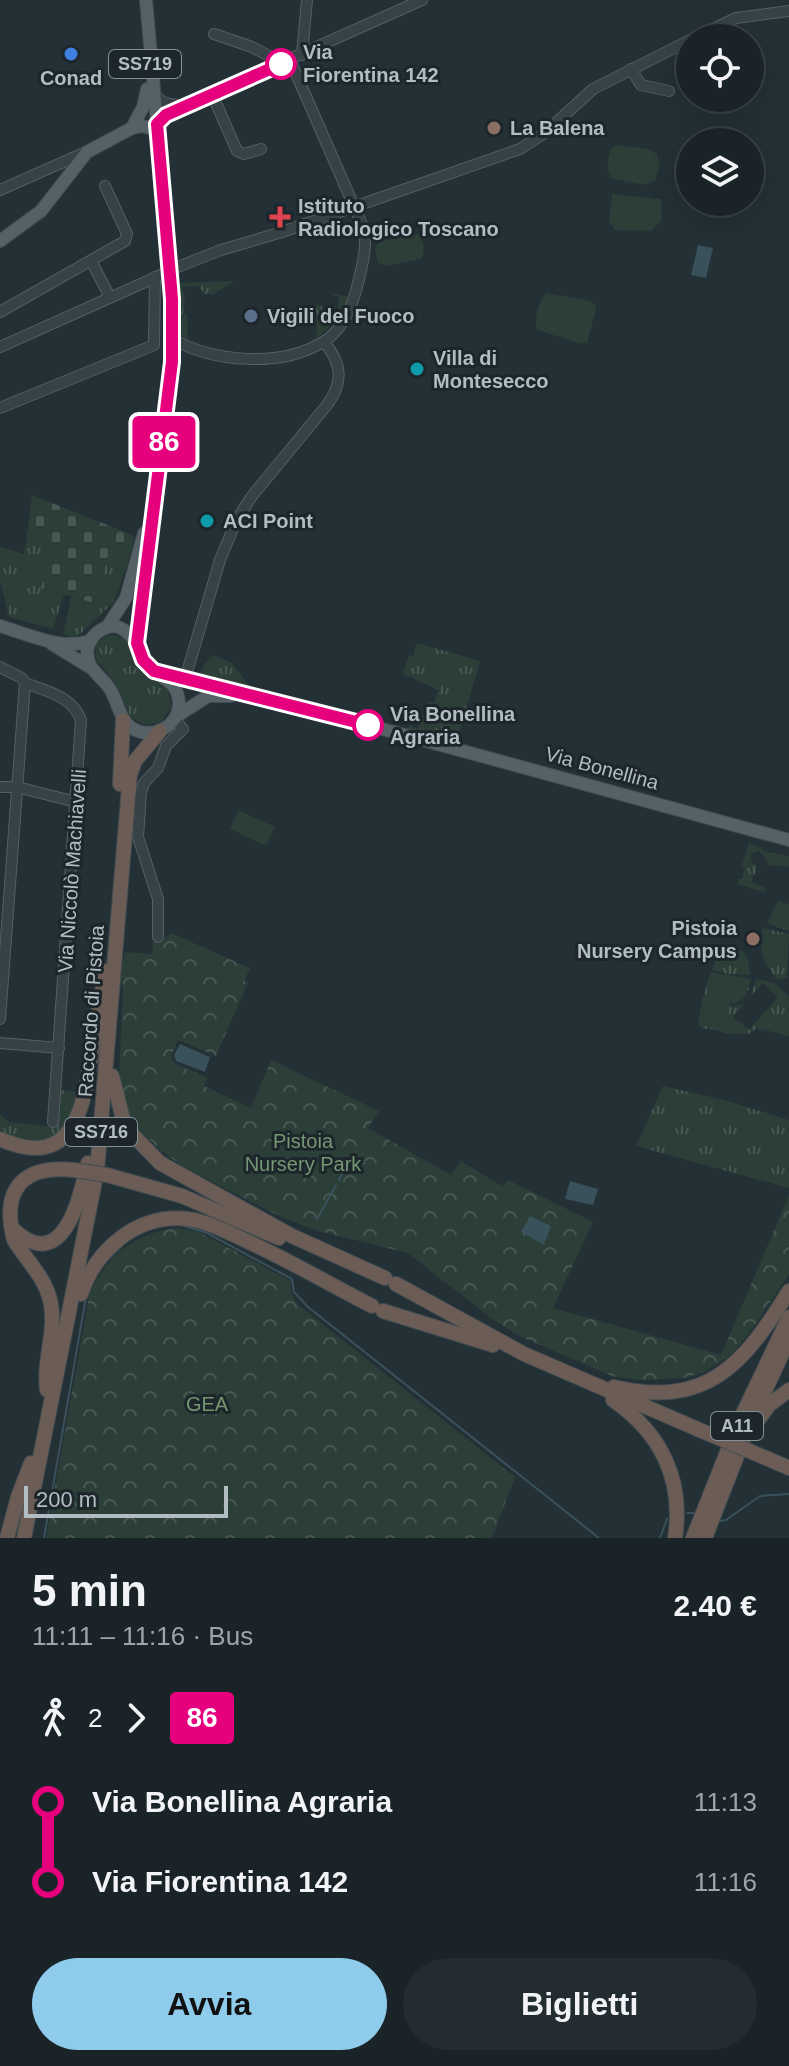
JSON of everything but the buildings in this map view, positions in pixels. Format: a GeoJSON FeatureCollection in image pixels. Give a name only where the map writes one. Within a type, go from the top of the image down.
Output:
{"type":"FeatureCollection","features":[{"type":"Feature","properties":{"kind":"highway","name":"Raccordo di Pistoia"},"geometry":{"type":"LineString","coordinates":[[24,1538],[47,1390],[79,1233],[90,1155],[123,720]]}},
{"type":"Feature","properties":{"kind":"highway","name":"Raccordo di Pistoia"},"geometry":{"type":"LineString","coordinates":[[16,1538],[65,1336],[97,1171],[130,775],[135,761],[160,731]]}},
{"type":"Feature","properties":{"kind":"highway"},"geometry":{"type":"LineString","coordinates":[[0,1139],[21,1147],[45,1146],[62,1138],[77,1121],[85,1097],[106,971]]}},
{"type":"Feature","properties":{"kind":"highway"},"geometry":{"type":"LineString","coordinates":[[110,1025],[116,1099],[128,1127],[145,1150],[177,1174],[329,1255]]}},
{"type":"Feature","properties":{"kind":"highway"},"geometry":{"type":"LineString","coordinates":[[9,1225],[21,1236],[35,1241],[49,1241],[62,1233],[77,1208],[90,1155]]}},
{"type":"Feature","properties":{"kind":"highway"},"geometry":{"type":"LineString","coordinates":[[47,1390],[45,1373],[53,1325],[51,1301],[44,1281],[14,1240],[5,1202],[17,1180],[42,1170],[74,1170],[107,1175],[182,1196],[250,1226],[329,1255],[390,1281],[524,1354],[789,1468]]}},
{"type":"Feature","properties":{"kind":"highway"},"geometry":{"type":"LineString","coordinates":[[65,1336],[83,1289],[99,1259],[125,1234],[156,1221],[181,1219],[206,1223],[378,1308],[524,1354]]}},
{"type":"Feature","properties":{"kind":"highway"},"geometry":{"type":"LineString","coordinates":[[250,1226],[317,1276]]}},
{"type":"Feature","properties":{"kind":"highway"},"geometry":{"type":"LineString","coordinates":[[542,1362],[625,1390],[651,1393],[692,1387],[716,1378],[744,1357],[789,1291]]}},
{"type":"Feature","properties":{"kind":"highway","name":"A11"},"geometry":{"type":"LineString","coordinates":[[693,1538],[739,1422],[789,1317]]}},
{"type":"Feature","properties":{"kind":"highway","name":"A11"},"geometry":{"type":"LineString","coordinates":[[705,1538],[731,1469],[789,1339]]}},
{"type":"Feature","properties":{"kind":"highway"},"geometry":{"type":"LineString","coordinates":[[542,1362],[613,1400],[637,1418],[651,1434],[669,1465],[676,1487],[678,1513],[675,1538]]}},
{"type":"Feature","properties":{"kind":"highway"},"geometry":{"type":"LineString","coordinates":[[731,1469],[765,1411],[789,1390]]}},
{"type":"Feature","properties":{"kind":"highway"},"geometry":{"type":"LineString","coordinates":[[7,1538],[18,1497],[35,1463]]}},
{"type":"Feature","properties":{"kind":"highway"},"geometry":{"type":"LineString","coordinates":[[33,1538],[40,1481],[35,1463]]}},
{"type":"Feature","properties":{"kind":"main road","name":"SS719"},"geometry":{"type":"LineString","coordinates":[[107,627],[123,605],[130,587],[147,516],[164,371],[163,274],[154,126],[140,0]]}},
{"type":"Feature","properties":{"kind":"main road","name":"SS719"},"geometry":{"type":"LineString","coordinates":[[146,0],[150,92]]}},
{"type":"Feature","properties":{"kind":"main road"},"geometry":{"type":"LineString","coordinates":[[132,128],[150,92]]}},
{"type":"Feature","properties":{"kind":"main road"},"geometry":{"type":"LineString","coordinates":[[0,241],[41,211],[68,165],[132,128],[154,126]]}},
{"type":"Feature","properties":{"kind":"main road","name":"SS719"},"geometry":{"type":"LineString","coordinates":[[137,643],[167,420],[172,356],[163,274]]}},
{"type":"Feature","properties":{"kind":"main road"},"geometry":{"type":"LineString","coordinates":[[0,626],[46,641],[79,644],[90,641]]}},
{"type":"Feature","properties":{"kind":"main road"},"geometry":{"type":"LineString","coordinates":[[92,669],[88,656],[90,641],[95,633],[107,627],[124,629],[137,643],[143,660],[176,688],[179,701],[176,717]]}},
{"type":"Feature","properties":{"kind":"main road"},"geometry":{"type":"LineString","coordinates":[[46,641],[92,669],[109,688],[123,720],[138,731],[160,731]]}},
{"type":"Feature","properties":{"kind":"main road","name":"Via Bonellina"},"geometry":{"type":"LineString","coordinates":[[154,671],[789,840]]}},
{"type":"Feature","properties":{"kind":"main road","name":"Via Bonellina"},"geometry":{"type":"LineString","coordinates":[[160,731],[176,717],[212,695],[266,699]]}},
{"type":"Feature","properties":{"kind":"street"},"geometry":{"type":"LineString","coordinates":[[302,55],[307,0]]}},
{"type":"Feature","properties":{"kind":"street"},"geometry":{"type":"LineString","coordinates":[[154,126],[164,116],[184,106],[422,0]]}},
{"type":"Feature","properties":{"kind":"street"},"geometry":{"type":"LineString","coordinates":[[725,24],[740,17],[789,11]]}},
{"type":"Feature","properties":{"kind":"street"},"geometry":{"type":"LineString","coordinates":[[172,339],[190,349],[260,359],[293,353],[324,342],[344,319],[358,284],[365,242],[356,207],[286,62],[214,34]]}},
{"type":"Feature","properties":{"kind":"street"},"geometry":{"type":"LineString","coordinates":[[0,347],[233,246],[356,207],[520,149],[546,132],[587,94],[676,47]]}},
{"type":"Feature","properties":{"kind":"street"},"geometry":{"type":"LineString","coordinates":[[631,69],[641,85],[669,91]]}},
{"type":"Feature","properties":{"kind":"street"},"geometry":{"type":"LineString","coordinates":[[150,92],[168,104],[184,106]]}},
{"type":"Feature","properties":{"kind":"street"},"geometry":{"type":"LineString","coordinates":[[212,94],[239,153],[261,149]]}},
{"type":"Feature","properties":{"kind":"street"},"geometry":{"type":"LineString","coordinates":[[0,190],[68,165]]}},
{"type":"Feature","properties":{"kind":"street"},"geometry":{"type":"LineString","coordinates":[[0,312],[127,239],[105,186]]}},
{"type":"Feature","properties":{"kind":"street"},"geometry":{"type":"LineString","coordinates":[[91,261],[110,297]]}},
{"type":"Feature","properties":{"kind":"street"},"geometry":{"type":"LineString","coordinates":[[0,408],[154,345],[163,274]]}},
{"type":"Feature","properties":{"kind":"street"},"geometry":{"type":"LineString","coordinates":[[185,679],[228,538],[247,503],[337,389],[339,365],[324,342]]}},
{"type":"Feature","properties":{"kind":"street"},"geometry":{"type":"LineString","coordinates":[[172,356],[190,349]]}},
{"type":"Feature","properties":{"kind":"street","name":"Via Niccolò Machiavelli"},"geometry":{"type":"LineString","coordinates":[[0,667],[22,678],[25,683],[65,699],[78,711],[81,732],[53,1122]]}},
{"type":"Feature","properties":{"kind":"street"},"geometry":{"type":"LineString","coordinates":[[0,1019],[25,683]]}},
{"type":"Feature","properties":{"kind":"street"},"geometry":{"type":"LineString","coordinates":[[158,937],[158,897],[138,834],[140,804],[142,785],[158,768],[166,746],[183,729],[176,717]]}},
{"type":"Feature","properties":{"kind":"street"},"geometry":{"type":"LineString","coordinates":[[0,787],[17,787],[76,802]]}},
{"type":"Feature","properties":{"kind":"street"},"geometry":{"type":"LineString","coordinates":[[0,1043],[59,1048]]}},
{"type":"Feature","properties":{"kind":"green space"},"geometry":{"type":"Polygon","coordinates":[[[613,147],[648,149],[657,154],[660,166],[655,181],[644,185],[612,179],[608,172],[608,159],[613,147]]]}},
{"type":"Feature","properties":{"kind":"green space"},"geometry":{"type":"Polygon","coordinates":[[[612,194],[661,199],[662,220],[651,231],[614,230],[609,220],[612,194]]]}},
{"type":"Feature","properties":{"kind":"green space"},"geometry":{"type":"Polygon","coordinates":[[[417,234],[424,246],[421,259],[385,266],[378,263],[375,250],[378,242],[417,234]]]}},
{"type":"Feature","properties":{"kind":"green space"},"geometry":{"type":"Polygon","coordinates":[[[234,281],[214,294],[204,294],[199,286],[182,287],[188,344],[177,325],[176,283],[234,281]]]}},
{"type":"Feature","properties":{"kind":"green space"},"geometry":{"type":"Polygon","coordinates":[[[333,293],[348,297],[338,318],[317,338],[316,305],[322,305],[322,314],[339,313],[338,296],[333,296],[333,293]]]}},
{"type":"Feature","properties":{"kind":"green space"},"geometry":{"type":"Polygon","coordinates":[[[547,293],[595,304],[587,343],[537,330],[538,310],[547,293]]]}},
{"type":"Feature","properties":{"kind":"green space"},"geometry":{"type":"Polygon","coordinates":[[[32,495],[135,536],[128,562],[107,557],[94,603],[41,588],[54,543],[27,535],[32,495]]]}},
{"type":"Feature","properties":{"kind":"green space"},"geometry":{"type":"Polygon","coordinates":[[[27,535],[54,543],[41,588],[64,595],[53,629],[9,617],[0,580],[0,547],[24,554],[27,535]]]}},
{"type":"Feature","properties":{"kind":"green space"},"geometry":{"type":"Polygon","coordinates":[[[107,557],[128,562],[114,602],[78,636],[63,634],[71,597],[94,603],[107,557]]]}},
{"type":"Feature","properties":{"kind":"green space"},"geometry":{"type":"Polygon","coordinates":[[[106,635],[125,639],[138,668],[168,691],[171,708],[161,722],[144,725],[131,717],[116,684],[95,658],[96,645],[106,635]]]}},
{"type":"Feature","properties":{"kind":"green space"},"geometry":{"type":"Polygon","coordinates":[[[417,643],[480,661],[456,744],[407,730],[409,725],[418,729],[429,702],[434,703],[439,690],[403,674],[417,643]]]}},
{"type":"Feature","properties":{"kind":"green space"},"geometry":{"type":"Polygon","coordinates":[[[214,655],[232,663],[250,687],[200,673],[214,655]]]}},
{"type":"Feature","properties":{"kind":"green space"},"geometry":{"type":"Polygon","coordinates":[[[238,810],[275,827],[266,846],[230,829],[238,810]]]}},
{"type":"Feature","properties":{"kind":"green space"},"geometry":{"type":"Polygon","coordinates":[[[749,842],[767,852],[789,856],[789,867],[768,865],[766,858],[758,851],[751,854],[751,862],[757,866],[752,876],[753,883],[765,888],[764,892],[737,884],[738,879],[742,879],[745,867],[742,866],[749,842]]]}},
{"type":"Feature","properties":{"kind":"green space"},"geometry":{"type":"Polygon","coordinates":[[[778,901],[789,904],[789,931],[767,923],[778,901]]]}},
{"type":"Feature","properties":{"kind":"green space"},"geometry":{"type":"Polygon","coordinates":[[[763,928],[789,934],[787,978],[778,980],[765,962],[761,943],[763,928]]]}},
{"type":"Feature","properties":{"kind":"green space","name":"Pistoia Nursery Park"},"geometry":{"type":"Polygon","coordinates":[[[171,933],[250,968],[244,981],[248,983],[216,1056],[178,1040],[171,1057],[174,1063],[207,1078],[204,1086],[251,1108],[271,1060],[379,1111],[368,1128],[451,1175],[461,1161],[502,1186],[508,1180],[593,1222],[553,1308],[721,1355],[789,1195],[789,1274],[731,1355],[703,1373],[683,1378],[639,1380],[612,1376],[519,1336],[492,1319],[408,1253],[318,1231],[281,1217],[187,1169],[161,1151],[134,1124],[125,1107],[119,1079],[123,988],[120,974],[125,952],[152,954],[154,936],[165,938],[171,933]]]}},
{"type":"Feature","properties":{"kind":"green space"},"geometry":{"type":"Polygon","coordinates":[[[720,947],[743,951],[748,959],[750,975],[712,970],[720,947]]]}},
{"type":"Feature","properties":{"kind":"green space"},"geometry":{"type":"Polygon","coordinates":[[[711,972],[751,979],[750,985],[743,999],[730,1004],[735,984],[712,978],[701,1019],[723,1026],[729,1007],[744,1004],[733,1017],[749,1030],[778,997],[763,983],[751,996],[756,979],[774,983],[789,996],[789,1036],[757,1028],[749,1034],[704,1029],[698,1024],[711,972]]]}},
{"type":"Feature","properties":{"kind":"green space"},"geometry":{"type":"Polygon","coordinates":[[[712,978],[735,984],[724,1026],[700,1019],[712,978]]]}},
{"type":"Feature","properties":{"kind":"green space"},"geometry":{"type":"Polygon","coordinates":[[[663,1086],[728,1101],[789,1120],[789,1188],[636,1146],[663,1086]]]}},
{"type":"Feature","properties":{"kind":"green space"},"geometry":{"type":"Polygon","coordinates":[[[59,1090],[83,1092],[80,1104],[55,1138],[27,1139],[0,1131],[0,1114],[9,1122],[54,1127],[59,1090]]]}},
{"type":"Feature","properties":{"kind":"green space","name":"GEA"},"geometry":{"type":"Polygon","coordinates":[[[178,1228],[199,1232],[291,1281],[296,1303],[515,1477],[492,1538],[46,1538],[90,1291],[106,1266],[125,1247],[149,1235],[178,1228]]]}},
{"type":"Feature","properties":{"kind":"water"},"geometry":{"type":"Polygon","coordinates":[[[698,245],[713,248],[706,278],[691,275],[698,245]]]}},
{"type":"Feature","properties":{"kind":"water"},"geometry":{"type":"Polygon","coordinates":[[[180,1044],[210,1057],[205,1072],[176,1061],[174,1055],[180,1044]]]}},
{"type":"Feature","properties":{"kind":"water"},"geometry":{"type":"Polygon","coordinates":[[[570,1181],[598,1189],[593,1205],[565,1199],[570,1181]]]}},
{"type":"Feature","properties":{"kind":"water"},"geometry":{"type":"Polygon","coordinates":[[[530,1216],[551,1226],[544,1245],[521,1232],[530,1216]]]}},
{"type":"Feature","properties":{"kind":"waterway"},"geometry":{"type":"LineString","coordinates":[[339,1180],[342,1174]]}},
{"type":"Feature","properties":{"kind":"waterway"},"geometry":{"type":"LineString","coordinates":[[317,1219],[336,1185]]}},
{"type":"Feature","properties":{"kind":"waterway"},"geometry":{"type":"LineString","coordinates":[[184,1226],[207,1233],[292,1279],[294,1292],[308,1307],[599,1538]]}},
{"type":"Feature","properties":{"kind":"waterway"},"geometry":{"type":"LineString","coordinates":[[110,1258],[122,1246]]}},
{"type":"Feature","properties":{"kind":"waterway"},"geometry":{"type":"LineString","coordinates":[[44,1538],[86,1297]]}},
{"type":"Feature","properties":{"kind":"waterway"},"geometry":{"type":"LineString","coordinates":[[720,1521],[760,1496],[789,1494]]}},
{"type":"Feature","properties":{"kind":"waterway"},"geometry":{"type":"LineString","coordinates":[[687,1513],[695,1513]]}},
{"type":"Feature","properties":{"kind":"waterway"},"geometry":{"type":"LineString","coordinates":[[660,1538],[667,1519]]}},
{"type":"Feature","properties":{"kind":"bus line","name":"86"},"geometry":{"type":"LineString","coordinates":[[281,64],[184,106],[166,115],[157,124],[172,299],[172,362],[137,643],[143,660],[154,671],[368,725]]}},
{"type":"Feature","properties":{"kind":"place","name":"Conad"},"geometry":{"type":"Point","coordinates":[71,54]}},
{"type":"Feature","properties":{"kind":"place","name":"Via Fiorentina 142"},"geometry":{"type":"Point","coordinates":[281,64]}},
{"type":"Feature","properties":{"kind":"place","name":"La Balena"},"geometry":{"type":"Point","coordinates":[494,128]}},
{"type":"Feature","properties":{"kind":"place","name":"Istituto Radiologico Toscano"},"geometry":{"type":"Point","coordinates":[280,217]}},
{"type":"Feature","properties":{"kind":"place","name":"Vigili del Fuoco"},"geometry":{"type":"Point","coordinates":[251,316]}},
{"type":"Feature","properties":{"kind":"place","name":"Villa di Montesecco"},"geometry":{"type":"Point","coordinates":[417,369]}},
{"type":"Feature","properties":{"kind":"place","name":"ACI Point"},"geometry":{"type":"Point","coordinates":[207,521]}},
{"type":"Feature","properties":{"kind":"place","name":"Via Bonellina Agraria"},"geometry":{"type":"Point","coordinates":[368,725]}},
{"type":"Feature","properties":{"kind":"place","name":"Pistoia Nursery Campus"},"geometry":{"type":"Point","coordinates":[753,939]}}]}
